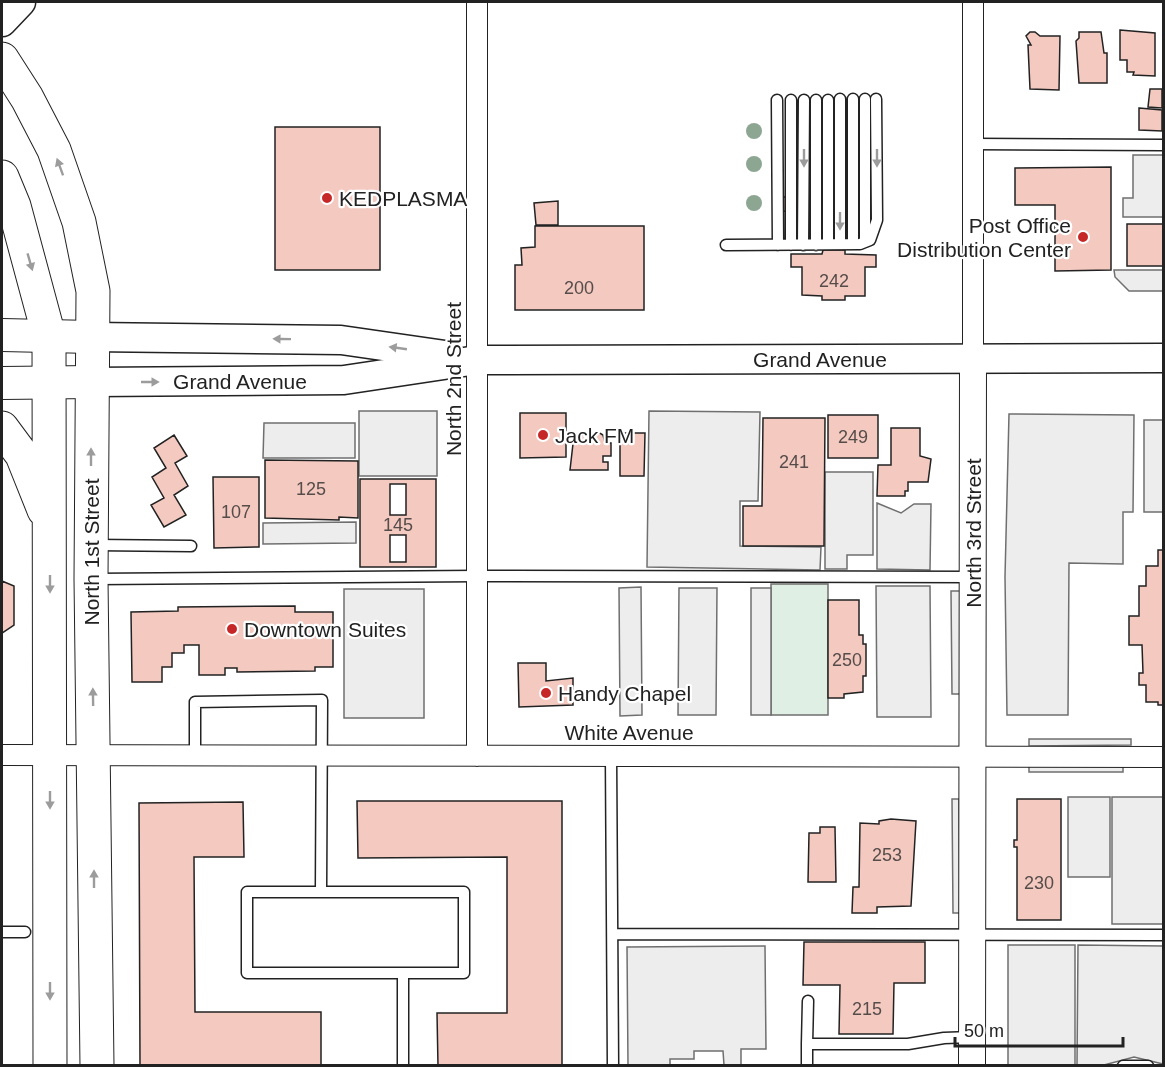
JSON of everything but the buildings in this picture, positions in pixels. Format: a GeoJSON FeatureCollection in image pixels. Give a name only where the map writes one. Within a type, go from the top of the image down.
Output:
{"type":"FeatureCollection","features":[{"type":"Feature","properties":{"kind":"highway","name":"North 1st Street"},"geometry":{"type":"LineString","coordinates":[[2,59],[27,98],[54,150],[87,253],[93,291],[91,579],[97,1065]]}},
{"type":"Feature","properties":{"kind":"highway","name":"North 1st Street"},"geometry":{"type":"LineString","coordinates":[[8,191],[49,336],[50,1065]]}},
{"type":"Feature","properties":{"kind":"highway"},"geometry":{"type":"LineString","coordinates":[[2,239],[8,191]]}},
{"type":"Feature","properties":{"kind":"highway"},"geometry":{"type":"LineString","coordinates":[[2,428],[22,455],[50,526]]}},
{"type":"Feature","properties":{"kind":"main road"},"geometry":{"type":"LineString","coordinates":[[2,22],[21,2]]}},
{"type":"Feature","properties":{"kind":"main road"},"geometry":{"type":"LineString","coordinates":[[2,335],[92,337]]}},
{"type":"Feature","properties":{"kind":"main road","name":"Grand Avenue"},"geometry":{"type":"LineString","coordinates":[[92,337],[341,340],[477,360]]}},
{"type":"Feature","properties":{"kind":"main road","name":"Grand Avenue"},"geometry":{"type":"LineString","coordinates":[[2,383],[344,380],[477,360],[1164,358]]}},
{"type":"Feature","properties":{"kind":"street","name":"North 2nd Street"},"geometry":{"type":"LineString","coordinates":[[477,2],[477,756]]}},
{"type":"Feature","properties":{"kind":"street","name":"North 3rd Street"},"geometry":{"type":"LineString","coordinates":[[972,1065],[973,2]]}},
{"type":"Feature","properties":{"kind":"street","name":"White Avenue"},"geometry":{"type":"LineString","coordinates":[[2,755],[1164,757]]}},
{"type":"Feature","properties":{"kind":"lane"},"geometry":{"type":"LineString","coordinates":[[840,99],[840,244]]}},
{"type":"Feature","properties":{"kind":"lane"},"geometry":{"type":"LineString","coordinates":[[853,99],[853,244]]}},
{"type":"Feature","properties":{"kind":"lane"},"geometry":{"type":"LineString","coordinates":[[726,245],[816,245],[865,242],[874,231],[877,220],[871,99]]}},
{"type":"Feature","properties":{"kind":"lane"},"geometry":{"type":"LineString","coordinates":[[777,100],[778,245]]}},
{"type":"Feature","properties":{"kind":"lane"},"geometry":{"type":"LineString","coordinates":[[791,100],[791,245]]}},
{"type":"Feature","properties":{"kind":"lane"},"geometry":{"type":"LineString","coordinates":[[804,100],[804,245]]}},
{"type":"Feature","properties":{"kind":"lane"},"geometry":{"type":"LineString","coordinates":[[816,100],[816,245]]}},
{"type":"Feature","properties":{"kind":"lane"},"geometry":{"type":"LineString","coordinates":[[828,100],[828,244]]}},
{"type":"Feature","properties":{"kind":"lane"},"geometry":{"type":"LineString","coordinates":[[973,144],[1164,145]]}},
{"type":"Feature","properties":{"kind":"lane"},"geometry":{"type":"LineString","coordinates":[[91,545],[191,546]]}},
{"type":"Feature","properties":{"kind":"lane"},"geometry":{"type":"LineString","coordinates":[[91,579],[477,576],[973,578]]}},
{"type":"Feature","properties":{"kind":"lane"},"geometry":{"type":"LineString","coordinates":[[195,756],[195,702],[322,700],[321,892]]}},
{"type":"Feature","properties":{"kind":"lane"},"geometry":{"type":"LineString","coordinates":[[611,756],[613,1065]]}},
{"type":"Feature","properties":{"kind":"lane"},"geometry":{"type":"LineString","coordinates":[[247,892],[464,892],[464,973],[403,973],[247,973],[247,892]]}},
{"type":"Feature","properties":{"kind":"lane"},"geometry":{"type":"LineString","coordinates":[[2,932],[25,932]]}},
{"type":"Feature","properties":{"kind":"lane"},"geometry":{"type":"LineString","coordinates":[[613,934],[1164,935]]}},
{"type":"Feature","properties":{"kind":"lane"},"geometry":{"type":"LineString","coordinates":[[403,973],[403,1065]]}},
{"type":"Feature","properties":{"kind":"lane"},"geometry":{"type":"LineString","coordinates":[[807,1065],[808,1000]]}},
{"type":"Feature","properties":{"kind":"lane"},"geometry":{"type":"LineString","coordinates":[[807,1044],[908,1044],[944,1038],[973,1037]]}},
{"type":"Feature","properties":{"kind":"lane"},"geometry":{"type":"LineString","coordinates":[[1123,1065],[1148,1065]]}},
{"type":"Feature","properties":{"kind":"green space"},"geometry":{"type":"Polygon","coordinates":[[[771,584],[828,584],[828,715],[771,715],[771,584]]]}},
{"type":"Feature","properties":{"kind":"shaded area"},"geometry":{"type":"Polygon","coordinates":[[[1133,155],[1163,155],[1163,217],[1123,217],[1123,198],[1133,198],[1133,155]]]}},
{"type":"Feature","properties":{"kind":"shaded area"},"geometry":{"type":"Polygon","coordinates":[[[1114,270],[1163,270],[1163,291],[1129,291],[1115,277],[1114,270]]]}},
{"type":"Feature","properties":{"kind":"shaded area"},"geometry":{"type":"Polygon","coordinates":[[[359,411],[437,411],[437,476],[359,476],[359,411]]]}},
{"type":"Feature","properties":{"kind":"shaded area"},"geometry":{"type":"Polygon","coordinates":[[[649,411],[760,412],[758,501],[740,501],[740,546],[821,547],[820,570],[647,567],[649,411]]]}},
{"type":"Feature","properties":{"kind":"shaded area"},"geometry":{"type":"Polygon","coordinates":[[[1009,414],[1134,415],[1133,512],[1123,512],[1123,564],[1069,563],[1068,715],[1007,715],[1005,577],[1009,414]]]}},
{"type":"Feature","properties":{"kind":"shaded area"},"geometry":{"type":"Polygon","coordinates":[[[1144,420],[1163,420],[1163,512],[1144,512],[1144,420]]]}},
{"type":"Feature","properties":{"kind":"shaded area"},"geometry":{"type":"Polygon","coordinates":[[[264,423],[355,423],[355,458],[263,458],[264,423]]]}},
{"type":"Feature","properties":{"kind":"shaded area"},"geometry":{"type":"Polygon","coordinates":[[[825,472],[873,472],[873,555],[847,555],[847,569],[825,569],[825,472]]]}},
{"type":"Feature","properties":{"kind":"shaded area"},"geometry":{"type":"Polygon","coordinates":[[[877,503],[901,513],[914,504],[931,504],[930,570],[877,569],[877,503]]]}},
{"type":"Feature","properties":{"kind":"shaded area"},"geometry":{"type":"Polygon","coordinates":[[[356,522],[356,543],[263,544],[263,523],[356,522]]]}},
{"type":"Feature","properties":{"kind":"shaded area"},"geometry":{"type":"Polygon","coordinates":[[[876,586],[930,586],[931,717],[877,717],[876,586]]]}},
{"type":"Feature","properties":{"kind":"shaded area"},"geometry":{"type":"Polygon","coordinates":[[[641,587],[642,715],[620,716],[619,588],[641,587]]]}},
{"type":"Feature","properties":{"kind":"shaded area"},"geometry":{"type":"Polygon","coordinates":[[[679,588],[717,588],[716,715],[678,715],[679,588]]]}},
{"type":"Feature","properties":{"kind":"shaded area"},"geometry":{"type":"Polygon","coordinates":[[[751,588],[771,588],[771,715],[751,715],[751,588]]]}},
{"type":"Feature","properties":{"kind":"shaded area"},"geometry":{"type":"Polygon","coordinates":[[[344,589],[424,589],[424,718],[344,718],[344,589]]]}},
{"type":"Feature","properties":{"kind":"shaded area"},"geometry":{"type":"Polygon","coordinates":[[[951,591],[960,591],[960,694],[952,694],[951,591]]]}},
{"type":"Feature","properties":{"kind":"shaded area"},"geometry":{"type":"Polygon","coordinates":[[[1029,739],[1131,739],[1131,745],[1029,746],[1029,739]]]}},
{"type":"Feature","properties":{"kind":"shaded area"},"geometry":{"type":"Polygon","coordinates":[[[1029,765],[1123,766],[1123,772],[1029,772],[1029,765]]]}},
{"type":"Feature","properties":{"kind":"shaded area"},"geometry":{"type":"Polygon","coordinates":[[[1068,797],[1110,797],[1110,877],[1068,877],[1068,797]]]}},
{"type":"Feature","properties":{"kind":"shaded area"},"geometry":{"type":"Polygon","coordinates":[[[1112,797],[1163,797],[1163,924],[1112,924],[1112,797]]]}},
{"type":"Feature","properties":{"kind":"shaded area"},"geometry":{"type":"Polygon","coordinates":[[[952,799],[959,799],[960,913],[953,913],[952,799]]]}},
{"type":"Feature","properties":{"kind":"shaded area"},"geometry":{"type":"Polygon","coordinates":[[[1008,945],[1075,945],[1075,1065],[1008,1065],[1008,945]]]}},
{"type":"Feature","properties":{"kind":"shaded area"},"geometry":{"type":"Polygon","coordinates":[[[1078,945],[1163,946],[1163,1064],[1134,1057],[1104,1065],[1077,1065],[1078,945]]]}},
{"type":"Feature","properties":{"kind":"shaded area"},"geometry":{"type":"Polygon","coordinates":[[[765,946],[766,1049],[741,1049],[741,1065],[724,1065],[723,1051],[694,1051],[694,1059],[670,1059],[670,1065],[628,1065],[627,947],[765,946]]]}},
{"type":"Feature","properties":{"kind":"place","name":"KEDPLASMA"},"geometry":{"type":"Point","coordinates":[327,198]}},
{"type":"Feature","properties":{"kind":"place","name":"Post Office Distribution Center"},"geometry":{"type":"Point","coordinates":[1083,237]}},
{"type":"Feature","properties":{"kind":"place","name":"Jack FM"},"geometry":{"type":"Point","coordinates":[543,435]}},
{"type":"Feature","properties":{"kind":"place","name":"Downtown Suites"},"geometry":{"type":"Point","coordinates":[232,629]}},
{"type":"Feature","properties":{"kind":"place","name":"Handy Chapel"},"geometry":{"type":"Point","coordinates":[546,693]}}]}
